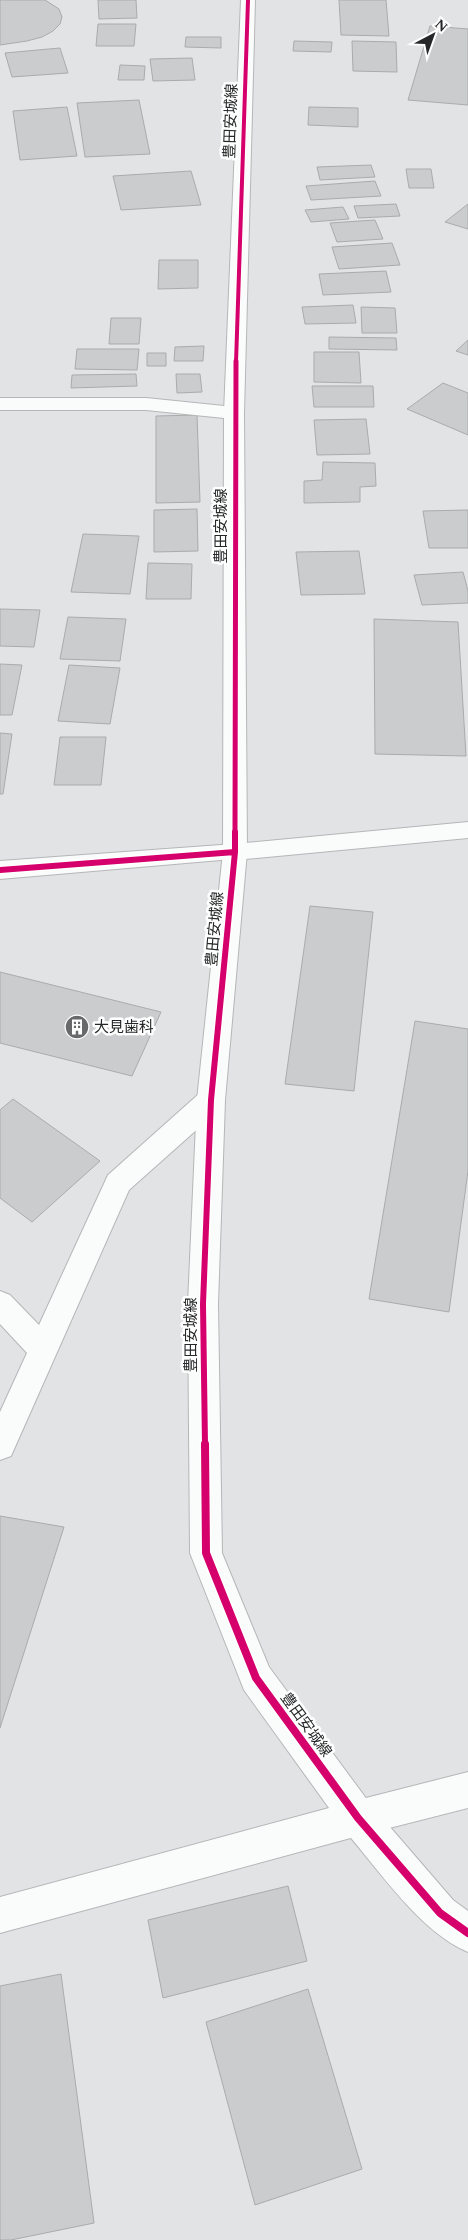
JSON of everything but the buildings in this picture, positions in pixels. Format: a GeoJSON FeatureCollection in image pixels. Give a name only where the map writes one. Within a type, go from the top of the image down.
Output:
{"type":"FeatureCollection","features":[{"type":"Feature","properties":{"kind":"main road","name":"豊田安城線"},"geometry":{"type":"LineString","coordinates":[[248,0],[234,412],[235,852],[212,1100],[203,1304],[206,1553],[256,1678],[358,1818],[440,1913],[468,1933]]}},
{"type":"Feature","properties":{"kind":"main road"},"geometry":{"type":"LineString","coordinates":[[0,404],[146,404],[234,412]]}},
{"type":"Feature","properties":{"kind":"main road"},"geometry":{"type":"LineString","coordinates":[[0,870],[235,852],[468,830]]}},
{"type":"Feature","properties":{"kind":"main road"},"geometry":{"type":"LineString","coordinates":[[0,1446],[118,1183],[212,1100]]}},
{"type":"Feature","properties":{"kind":"main road"},"geometry":{"type":"LineString","coordinates":[[0,1304],[44,1351]]}},
{"type":"Feature","properties":{"kind":"main road"},"geometry":{"type":"LineString","coordinates":[[0,1915],[468,1790]]}},
{"type":"Feature","properties":{"kind":"cycle path"},"geometry":{"type":"LineString","coordinates":[[248,0],[234,413],[235,852],[211,1100],[203,1304],[206,1553],[256,1678],[358,1818],[440,1913],[468,1933]]}},
{"type":"Feature","properties":{"kind":"cycle path"},"geometry":{"type":"LineString","coordinates":[[0,870],[235,852]]}},
{"type":"Feature","properties":{"kind":"place","name":"大見歯科"},"geometry":{"type":"Point","coordinates":[77,1027]}}]}
